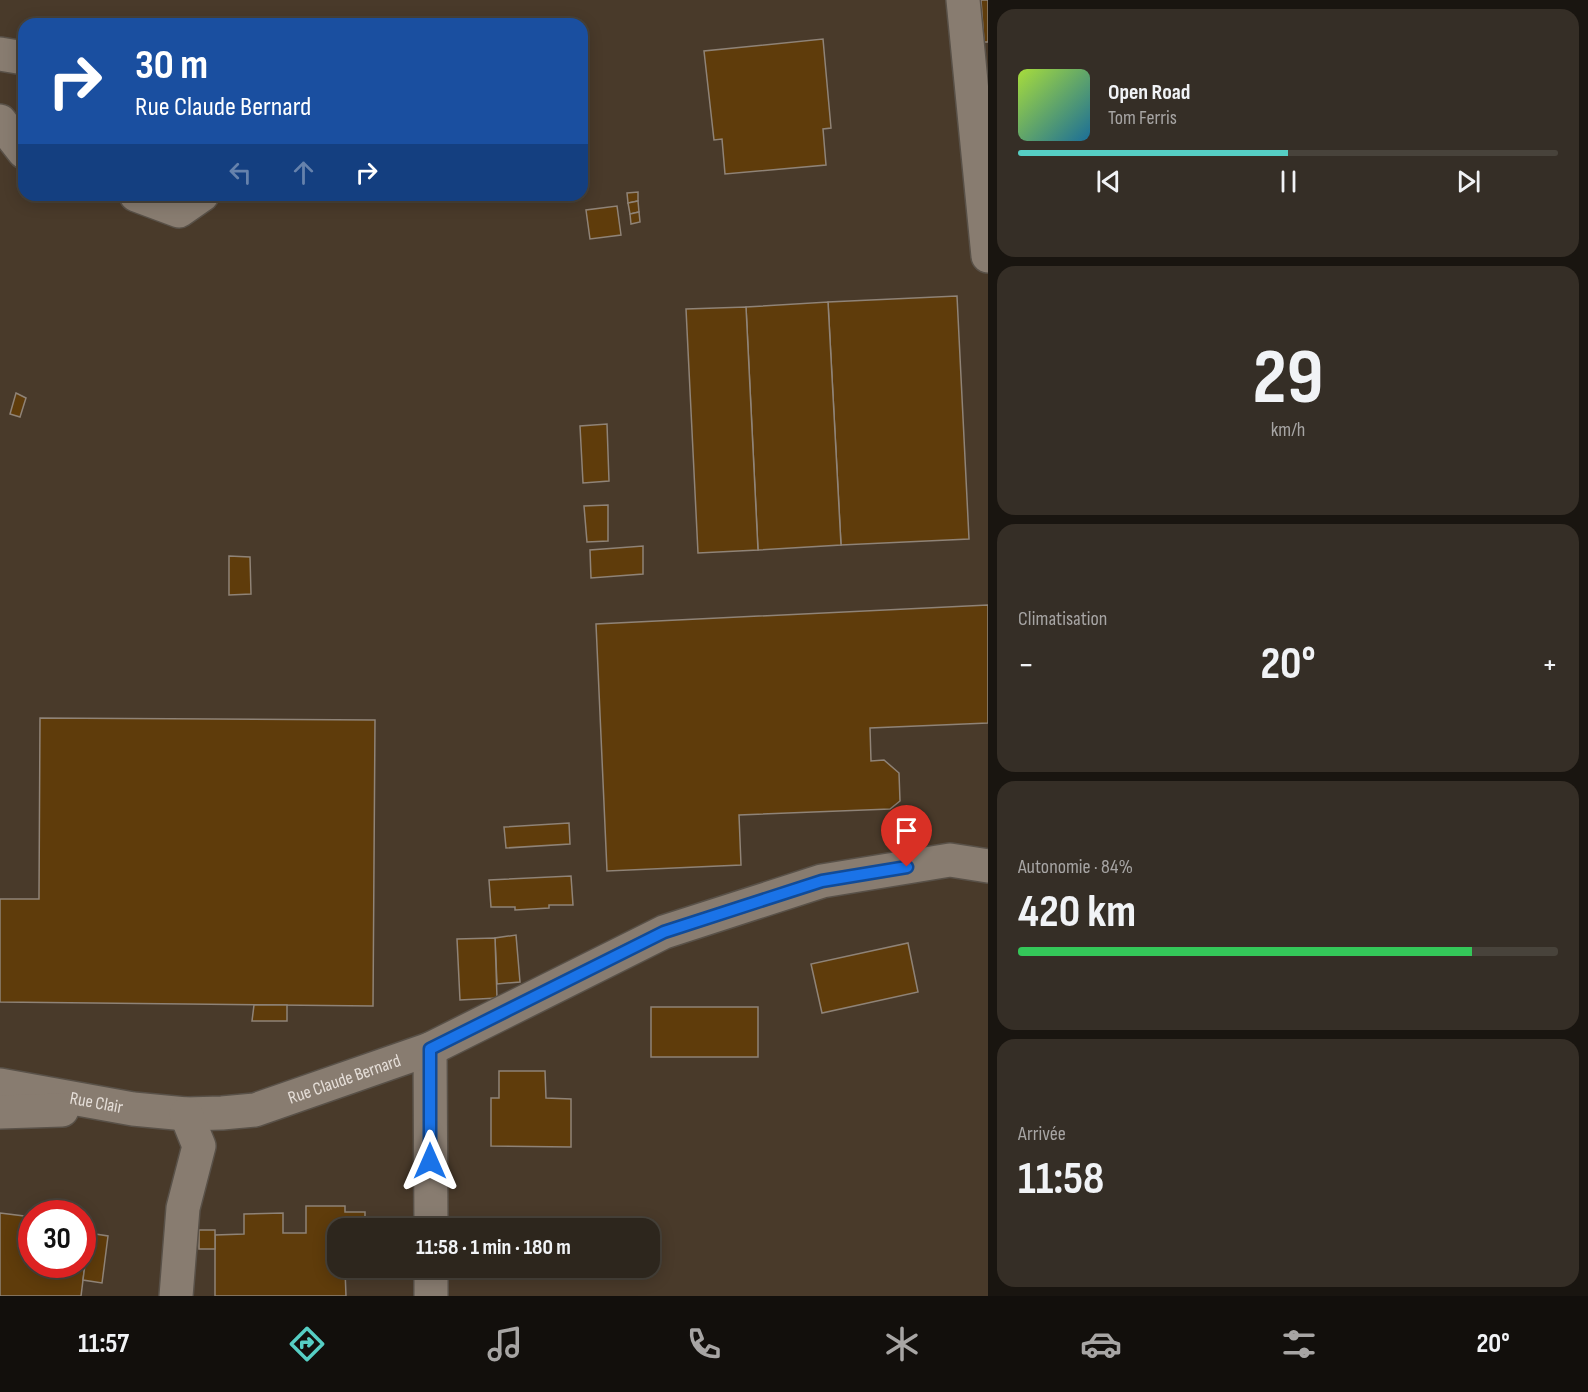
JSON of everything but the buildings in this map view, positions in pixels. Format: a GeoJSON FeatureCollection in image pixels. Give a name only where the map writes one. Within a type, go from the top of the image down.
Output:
{"type":"FeatureCollection","features":[{"type":"Feature","properties":{"kind":"street"},"geometry":{"type":"LineString","coordinates":[[963,0],[988,256]]}},
{"type":"Feature","properties":{"kind":"street"},"geometry":{"type":"LineString","coordinates":[[0,54],[18,57]]}},
{"type":"Feature","properties":{"kind":"street"},"geometry":{"type":"LineString","coordinates":[[0,121],[18,144]]}},
{"type":"Feature","properties":{"kind":"street"},"geometry":{"type":"LineString","coordinates":[[152,201],[178,211],[193,201]]}},
{"type":"Feature","properties":{"kind":"street","name":"Rue Claude Bernard"},"geometry":{"type":"LineString","coordinates":[[133,1109],[186,1114],[255,1110],[430,1049],[664,932],[822,881],[950,860],[988,866]]}},
{"type":"Feature","properties":{"kind":"street"},"geometry":{"type":"LineString","coordinates":[[430,1049],[431,1218]]}},
{"type":"Feature","properties":{"kind":"street","name":"Rue Clair"},"geometry":{"type":"LineString","coordinates":[[0,1085],[133,1109]]}},
{"type":"Feature","properties":{"kind":"street","name":"Rue Clair"},"geometry":{"type":"LineString","coordinates":[[0,1112],[133,1109]]}},
{"type":"Feature","properties":{"kind":"street"},"geometry":{"type":"LineString","coordinates":[[176,1296],[183,1208],[199,1146],[186,1114]]}},
{"type":"Feature","properties":{"kind":"street"},"geometry":{"type":"LineString","coordinates":[[431,1278],[431,1296]]}},
{"type":"Feature","properties":{"kind":"shaded area"},"geometry":{"type":"Polygon","coordinates":[[[0,0],[988,0],[988,1296],[0,1296],[0,0]]]}},
{"type":"Feature","properties":{"kind":"route"},"geometry":{"type":"LineString","coordinates":[[430,1161],[430,1049],[664,932],[822,881],[907,867]]}}]}
